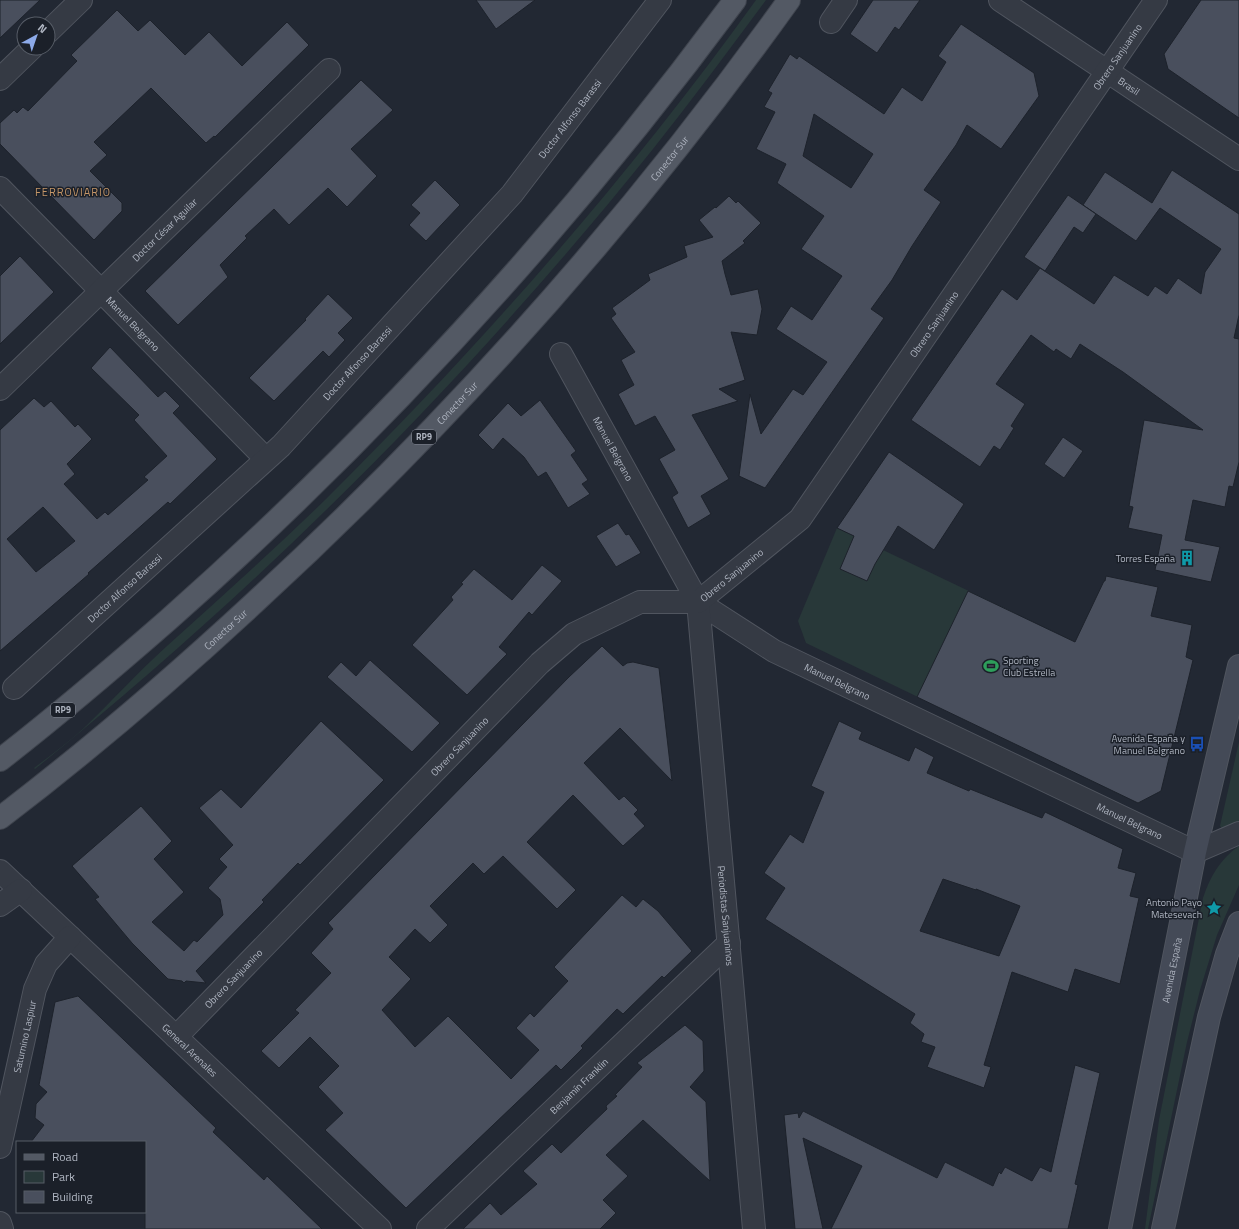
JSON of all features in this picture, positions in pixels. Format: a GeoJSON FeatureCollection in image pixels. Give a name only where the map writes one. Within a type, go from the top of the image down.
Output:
{"type":"FeatureCollection","features":[{"type":"Feature","properties":{"kind":"main road","name":"RP9"},"geometry":{"type":"LineString","coordinates":[[0,760],[99,680],[218,575],[311,487],[402,396],[489,302],[573,206],[659,100],[735,0]]}},
{"type":"Feature","properties":{"kind":"main road","name":"Conector Sur"},"geometry":{"type":"LineString","coordinates":[[0,818],[91,746],[211,643],[278,582],[422,439],[520,334],[628,208],[718,96],[789,0]]}},
{"type":"Feature","properties":{"kind":"main road","name":"Avenida España"},"geometry":{"type":"LineString","coordinates":[[1120,1229],[1195,852],[1239,667]]}},
{"type":"Feature","properties":{"kind":"main road"},"geometry":{"type":"LineString","coordinates":[[1163,1229],[1209,1017],[1227,954],[1239,923]]}},
{"type":"Feature","properties":{"kind":"street"},"geometry":{"type":"LineString","coordinates":[[56,24],[81,0]]}},
{"type":"Feature","properties":{"kind":"street","name":"Doctor Alfonso Barassi"},"geometry":{"type":"LineString","coordinates":[[14,688],[281,446],[512,194],[660,0]]}},
{"type":"Feature","properties":{"kind":"street"},"geometry":{"type":"LineString","coordinates":[[831,22],[846,0]]}},
{"type":"Feature","properties":{"kind":"street","name":"Brasil"},"geometry":{"type":"LineString","coordinates":[[1000,0],[1239,159]]}},
{"type":"Feature","properties":{"kind":"street","name":"Obrero Sanjuanino"},"geometry":{"type":"LineString","coordinates":[[176,1037],[540,663],[574,634],[640,602],[698,602],[800,519],[1156,0]]}},
{"type":"Feature","properties":{"kind":"street"},"geometry":{"type":"LineString","coordinates":[[0,79],[24,56]]}},
{"type":"Feature","properties":{"kind":"street","name":"Doctor César Aguilar"},"geometry":{"type":"LineString","coordinates":[[0,389],[329,70]]}},
{"type":"Feature","properties":{"kind":"street","name":"Manuel Belgrano"},"geometry":{"type":"LineString","coordinates":[[0,188],[266,460]]}},
{"type":"Feature","properties":{"kind":"street","name":"Manuel Belgrano"},"geometry":{"type":"LineString","coordinates":[[561,354],[698,602],[774,651],[1195,852]]}},
{"type":"Feature","properties":{"kind":"street","name":"Periodistas Sanjuaninos"},"geometry":{"type":"LineString","coordinates":[[698,602],[754,1229]]}},
{"type":"Feature","properties":{"kind":"street"},"geometry":{"type":"LineString","coordinates":[[1239,667],[1239,672]]}},
{"type":"Feature","properties":{"kind":"street"},"geometry":{"type":"LineString","coordinates":[[1195,852],[1239,833]]}},
{"type":"Feature","properties":{"kind":"street","name":"General Arenales"},"geometry":{"type":"LineString","coordinates":[[0,871],[380,1229]]}},
{"type":"Feature","properties":{"kind":"street"},"geometry":{"type":"LineString","coordinates":[[0,905],[21,890]]}},
{"type":"Feature","properties":{"kind":"street","name":"Saturnino Laspiur"},"geometry":{"type":"LineString","coordinates":[[0,1147],[35,989],[46,964],[70,937]]}},
{"type":"Feature","properties":{"kind":"street","name":"Benjamín Franklin"},"geometry":{"type":"LineString","coordinates":[[428,1229],[728,943]]}},
{"type":"Feature","properties":{"kind":"street"},"geometry":{"type":"LineString","coordinates":[[0,1223],[2,1229]]}},
{"type":"Feature","properties":{"kind":"green space"},"geometry":{"type":"Polygon","coordinates":[[[756,0],[766,0],[668,131],[583,234],[437,397],[361,476],[202,627],[120,699],[79,732],[156,656],[327,498],[385,440],[497,320],[552,258],[657,131],[756,0]]]}},
{"type":"Feature","properties":{"kind":"green space","name":"Sporting Club Estrella"},"geometry":{"type":"Polygon","coordinates":[[[837,528],[1184,694],[1161,791],[1138,803],[806,643],[798,621],[837,528]]]}},
{"type":"Feature","properties":{"kind":"green space"},"geometry":{"type":"Polygon","coordinates":[[[1239,742],[1239,824],[1222,829],[1220,826],[1239,742]]]}},
{"type":"Feature","properties":{"kind":"green space"},"geometry":{"type":"Polygon","coordinates":[[[62,747],[35,769],[34,768],[53,753],[62,747]]]}},
{"type":"Feature","properties":{"kind":"green space"},"geometry":{"type":"Polygon","coordinates":[[[1239,846],[1239,885],[1217,935],[1200,990],[1187,1042],[1148,1229],[1145,1229],[1159,1120],[1203,898],[1216,869],[1232,851],[1239,846]]]}},
{"type":"Feature","properties":{"kind":"building"},"geometry":{"type":"Polygon","coordinates":[[[0,0],[40,0],[23,16],[16,16],[16,23],[0,38],[0,0]]]}},
{"type":"Feature","properties":{"kind":"building"},"geometry":{"type":"Polygon","coordinates":[[[476,0],[535,0],[496,29],[476,0]]]}},
{"type":"Feature","properties":{"kind":"building"},"geometry":{"type":"Polygon","coordinates":[[[873,0],[920,0],[899,30],[895,27],[877,53],[850,34],[873,0]]]}},
{"type":"Feature","properties":{"kind":"building"},"geometry":{"type":"Polygon","coordinates":[[[1201,0],[1239,0],[1239,118],[1168,69],[1164,54],[1201,0]]]}},
{"type":"Feature","properties":{"kind":"building"},"geometry":{"type":"Polygon","coordinates":[[[117,10],[138,31],[150,20],[185,55],[209,32],[242,66],[287,22],[309,45],[215,137],[214,136],[206,143],[151,88],[94,142],[107,155],[90,171],[122,203],[122,211],[94,240],[0,144],[0,123],[14,110],[17,113],[23,107],[28,111],[77,61],[71,55],[117,10]]]}},
{"type":"Feature","properties":{"kind":"building"},"geometry":{"type":"Polygon","coordinates":[[[961,24],[1034,73],[1039,96],[1001,149],[967,125],[956,145],[924,190],[941,202],[892,280],[871,309],[884,318],[765,488],[739,476],[750,394],[761,434],[793,389],[803,395],[827,362],[776,329],[791,306],[812,320],[842,276],[801,249],[824,216],[777,183],[786,164],[756,149],[775,112],[764,107],[772,93],[768,91],[790,54],[797,59],[799,56],[884,114],[902,87],[922,101],[946,62],[938,56],[961,24]],[[814,114],[803,156],[851,188],[873,154],[814,114]]]}},
{"type":"Feature","properties":{"kind":"building"},"geometry":{"type":"Polygon","coordinates":[[[361,80],[393,110],[351,149],[377,176],[347,207],[328,188],[289,225],[274,209],[245,236],[247,238],[220,265],[228,277],[178,325],[145,291],[361,80]]]}},
{"type":"Feature","properties":{"kind":"building"},"geometry":{"type":"Polygon","coordinates":[[[1172,170],[1239,214],[1239,315],[1234,338],[1239,339],[1239,462],[1233,487],[1229,486],[1225,507],[1193,500],[1185,540],[1220,547],[1211,582],[1155,570],[1162,535],[1128,528],[1133,507],[1129,506],[1144,420],[1203,430],[1123,372],[1080,344],[1071,359],[1056,349],[1054,352],[1031,335],[996,384],[1025,404],[1011,426],[1014,428],[1000,450],[994,446],[980,467],[911,420],[1002,289],[1017,300],[1040,268],[1094,304],[1114,275],[1148,296],[1155,286],[1167,294],[1178,278],[1201,294],[1205,272],[1221,249],[1160,208],[1136,241],[1083,205],[1105,172],[1152,203],[1172,170]]]}},
{"type":"Feature","properties":{"kind":"building"},"geometry":{"type":"Polygon","coordinates":[[[435,180],[460,205],[426,241],[409,225],[420,213],[411,205],[435,180]]]}},
{"type":"Feature","properties":{"kind":"building"},"geometry":{"type":"Polygon","coordinates":[[[1068,195],[1096,214],[1083,233],[1074,227],[1045,271],[1024,257],[1068,195]]]}},
{"type":"Feature","properties":{"kind":"building"},"geometry":{"type":"Polygon","coordinates":[[[729,196],[736,203],[738,201],[761,223],[743,241],[745,243],[722,261],[731,295],[758,289],[762,309],[757,335],[731,332],[745,380],[719,389],[738,401],[692,415],[729,479],[701,496],[711,514],[688,528],[672,497],[678,493],[659,459],[675,450],[655,416],[635,426],[618,394],[634,385],[621,360],[635,352],[611,318],[616,314],[612,308],[650,280],[648,274],[687,257],[684,246],[713,237],[699,220],[715,207],[716,208],[729,196]]]}},
{"type":"Feature","properties":{"kind":"building"},"geometry":{"type":"Polygon","coordinates":[[[20,256],[54,292],[0,344],[0,276],[20,256]]]}},
{"type":"Feature","properties":{"kind":"building"},"geometry":{"type":"Polygon","coordinates":[[[328,294],[353,318],[338,333],[345,340],[329,357],[323,351],[274,401],[249,378],[306,320],[305,319],[328,294]]]}},
{"type":"Feature","properties":{"kind":"building"},"geometry":{"type":"Polygon","coordinates":[[[110,347],[158,397],[165,391],[180,406],[173,413],[217,459],[170,504],[168,502],[88,573],[89,574],[0,651],[0,430],[34,398],[44,407],[51,401],[75,427],[78,424],[92,439],[67,464],[75,474],[64,484],[97,519],[105,512],[108,515],[148,480],[144,477],[167,456],[134,420],[139,415],[91,368],[110,347]],[[43,507],[7,539],[36,572],[75,541],[43,507]]]}},
{"type":"Feature","properties":{"kind":"building"},"geometry":{"type":"Polygon","coordinates":[[[540,400],[576,451],[571,455],[588,480],[582,484],[590,494],[568,508],[546,472],[538,477],[524,457],[503,438],[493,450],[478,435],[508,403],[521,416],[540,400]]]}},
{"type":"Feature","properties":{"kind":"building"},"geometry":{"type":"Polygon","coordinates":[[[1063,437],[1083,451],[1064,478],[1044,464],[1063,437]]]}},
{"type":"Feature","properties":{"kind":"building"},"geometry":{"type":"Polygon","coordinates":[[[889,452],[964,504],[934,550],[898,526],[875,564],[867,581],[840,569],[854,536],[837,528],[889,452]]]}},
{"type":"Feature","properties":{"kind":"building"},"geometry":{"type":"Polygon","coordinates":[[[618,523],[626,535],[629,534],[641,553],[616,567],[596,536],[618,523]]]}},
{"type":"Feature","properties":{"kind":"building"},"geometry":{"type":"Polygon","coordinates":[[[542,565],[562,581],[532,615],[529,612],[499,647],[507,654],[467,695],[412,645],[453,600],[451,597],[474,569],[512,600],[542,565]]]}},
{"type":"Feature","properties":{"kind":"building","name":"Sporting Club Estrella"},"geometry":{"type":"Polygon","coordinates":[[[1106,576],[1158,587],[1151,616],[1192,625],[1186,657],[1193,660],[1161,791],[1138,803],[917,697],[968,591],[1075,642],[1105,581],[1106,576]]]}},
{"type":"Feature","properties":{"kind":"building"},"geometry":{"type":"Polygon","coordinates":[[[602,646],[623,666],[627,663],[633,662],[659,668],[672,781],[620,728],[584,763],[619,800],[624,796],[638,810],[634,814],[645,826],[623,846],[573,795],[527,842],[576,890],[557,909],[503,856],[484,874],[473,863],[430,906],[448,925],[430,943],[415,929],[389,957],[411,979],[382,1010],[415,1047],[448,1016],[511,1079],[539,1050],[516,1028],[530,1013],[534,1017],[568,981],[554,967],[622,895],[636,907],[643,899],[658,911],[692,951],[664,978],[662,976],[623,1014],[617,1009],[581,1046],[583,1048],[561,1070],[556,1065],[406,1208],[325,1130],[343,1113],[318,1087],[339,1066],[310,1037],[279,1068],[261,1051],[299,1013],[295,1010],[331,973],[311,953],[333,929],[328,923],[569,677],[602,646]]]}},
{"type":"Feature","properties":{"kind":"building"},"geometry":{"type":"Polygon","coordinates":[[[370,660],[440,723],[412,752],[327,677],[341,662],[356,676],[370,660]]]}},
{"type":"Feature","properties":{"kind":"building"},"geometry":{"type":"Polygon","coordinates":[[[321,721],[384,780],[300,865],[298,863],[262,900],[264,902],[196,971],[206,983],[186,981],[184,983],[182,981],[168,979],[132,943],[95,899],[99,897],[72,866],[141,806],[172,841],[154,859],[184,892],[152,922],[184,951],[194,940],[197,942],[223,915],[220,899],[208,888],[227,867],[219,859],[233,845],[199,808],[221,789],[241,808],[321,721]]]}},
{"type":"Feature","properties":{"kind":"building"},"geometry":{"type":"Polygon","coordinates":[[[839,721],[862,732],[859,739],[909,761],[915,747],[934,757],[927,773],[969,791],[970,789],[1042,818],[1045,812],[1123,849],[1118,868],[1136,873],[1130,896],[1139,898],[1120,984],[1075,969],[1068,992],[1012,972],[984,1065],[991,1067],[984,1088],[927,1067],[935,1047],[921,1042],[924,1034],[910,1023],[915,1014],[765,919],[785,888],[764,873],[790,834],[803,843],[824,792],[811,786],[839,721]],[[943,879],[920,931],[999,956],[1020,906],[943,879]]]}},
{"type":"Feature","properties":{"kind":"building"},"geometry":{"type":"Polygon","coordinates":[[[78,996],[216,1128],[213,1132],[264,1180],[267,1176],[322,1229],[145,1229],[146,1141],[32,1141],[44,1125],[35,1118],[36,1104],[47,1092],[39,1085],[55,1002],[78,996]]]}},
{"type":"Feature","properties":{"kind":"building"},"geometry":{"type":"Polygon","coordinates":[[[685,1025],[703,1041],[704,1071],[690,1087],[706,1102],[710,1181],[643,1120],[606,1155],[628,1176],[603,1200],[616,1213],[600,1229],[463,1229],[490,1203],[501,1215],[537,1184],[523,1171],[552,1144],[561,1153],[607,1109],[606,1106],[617,1096],[615,1095],[642,1067],[637,1063],[685,1025]]]}},
{"type":"Feature","properties":{"kind":"building"},"geometry":{"type":"Polygon","coordinates":[[[1075,1065],[1100,1073],[1075,1184],[1078,1185],[1068,1229],[831,1229],[862,1166],[803,1138],[823,1229],[795,1229],[784,1115],[798,1113],[799,1118],[803,1111],[937,1178],[945,1162],[993,1186],[999,1172],[1001,1174],[1005,1167],[1032,1181],[1040,1167],[1051,1172],[1075,1065]]]}},
{"type":"Feature","properties":{"kind":"place","name":"Torres España"},"geometry":{"type":"Point","coordinates":[1187,558]}},
{"type":"Feature","properties":{"kind":"place","name":"Sporting Club Estrella"},"geometry":{"type":"Point","coordinates":[991,666]}},
{"type":"Feature","properties":{"kind":"place","name":"Avenida España y Manuel Belgrano"},"geometry":{"type":"Point","coordinates":[1197,744]}},
{"type":"Feature","properties":{"kind":"place","name":"Antonio Payo Matesevach"},"geometry":{"type":"Point","coordinates":[1214,908]}},
{"type":"Feature","properties":{"kind":"district","name":"FERROVIARIO"},"geometry":{"type":"Point","coordinates":[73,192]}}]}
